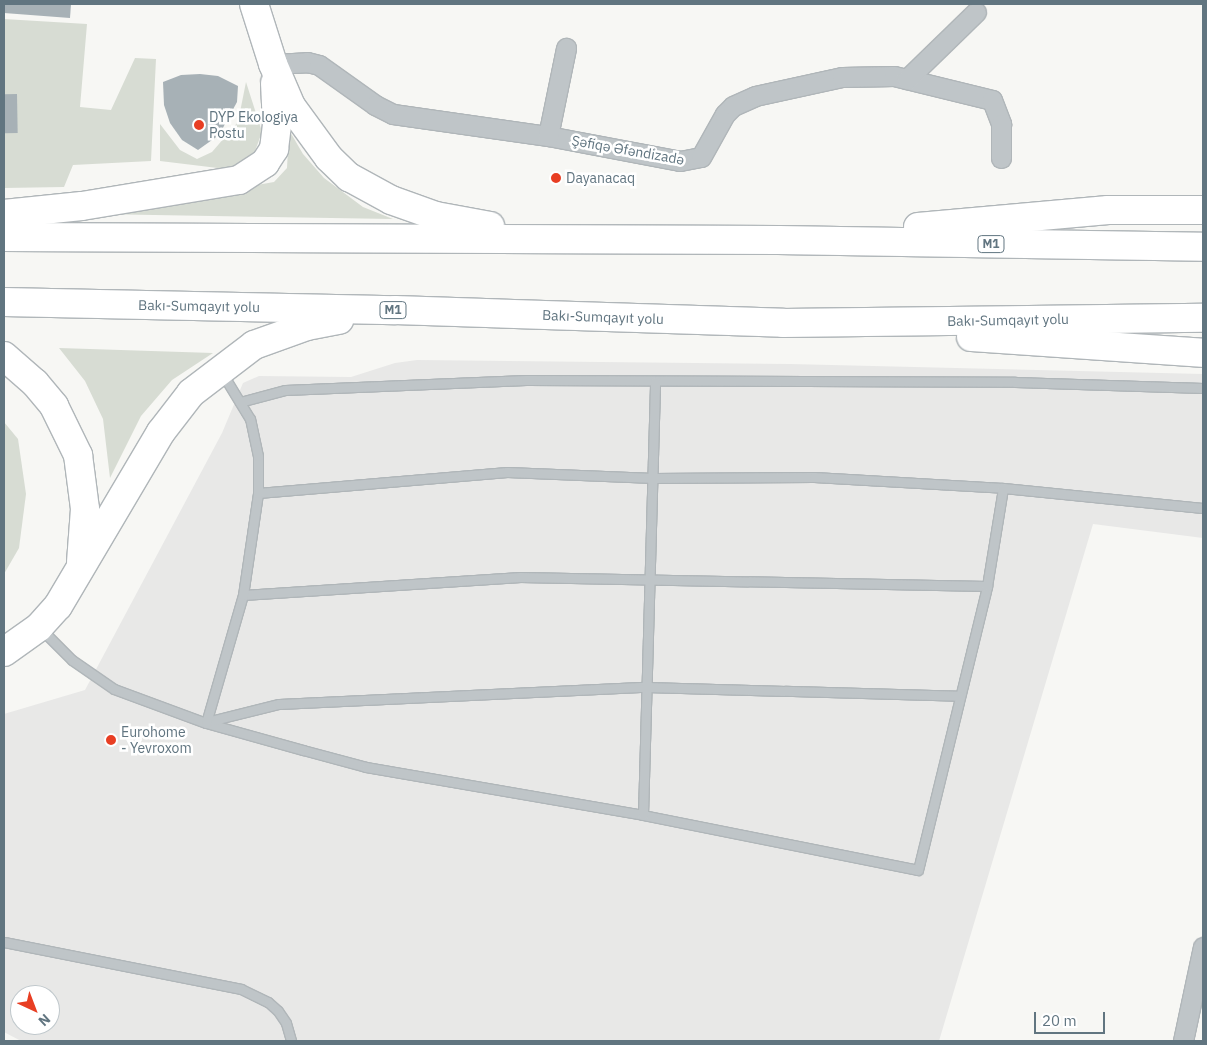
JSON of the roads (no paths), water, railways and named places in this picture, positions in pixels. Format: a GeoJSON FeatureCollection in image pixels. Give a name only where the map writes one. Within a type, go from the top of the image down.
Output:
{"type":"FeatureCollection","features":[{"type":"Feature","properties":{"kind":"highway"},"geometry":{"type":"LineString","coordinates":[[254,4],[273,64],[291,106],[312,139],[350,177],[367,188],[436,216],[588,240]]}},
{"type":"Feature","properties":{"kind":"highway"},"geometry":{"type":"LineString","coordinates":[[4,214],[190,190],[239,180],[253,173],[265,163],[276,138],[273,64]]}},
{"type":"Feature","properties":{"kind":"highway"},"geometry":{"type":"LineString","coordinates":[[778,240],[1108,210],[1203,210]]}},
{"type":"Feature","properties":{"kind":"highway","name":"M1"},"geometry":{"type":"LineString","coordinates":[[4,237],[778,240],[1203,247]]}},
{"type":"Feature","properties":{"kind":"highway","name":"Bakı-Sumqayıt yolu"},"geometry":{"type":"LineString","coordinates":[[4,302],[394,310],[783,323],[1203,318]]}},
{"type":"Feature","properties":{"kind":"highway"},"geometry":{"type":"LineString","coordinates":[[4,652],[39,627],[58,606],[161,432],[191,394],[219,369],[254,345],[308,326],[394,310]]}},
{"type":"Feature","properties":{"kind":"highway"},"geometry":{"type":"LineString","coordinates":[[783,323],[1203,354]]}},
{"type":"Feature","properties":{"kind":"highway"},"geometry":{"type":"LineString","coordinates":[[4,356],[35,383],[54,406],[78,455],[85,509],[80,571]]}},
{"type":"Feature","properties":{"kind":"street"},"geometry":{"type":"LineString","coordinates":[[907,79],[976,12]]}},
{"type":"Feature","properties":{"kind":"street"},"geometry":{"type":"LineString","coordinates":[[548,136],[566,48]]}},
{"type":"Feature","properties":{"kind":"street","name":"Şəfiqə Əfəndizadə"},"geometry":{"type":"LineString","coordinates":[[273,64],[307,62],[319,66],[375,105],[393,114],[548,136],[692,161],[701,157],[710,147],[725,114],[733,106],[755,96],[866,74],[907,79],[992,100],[1001,124],[1001,158]]}},
{"type":"Feature","properties":{"kind":"street"},"geometry":{"type":"LineString","coordinates":[[1183,1041],[1203,947]]}},
{"type":"Feature","properties":{"kind":"lane"},"geometry":{"type":"LineString","coordinates":[[206,722],[243,595],[258,493],[255,436],[240,402],[219,369]]}},
{"type":"Feature","properties":{"kind":"lane"},"geometry":{"type":"LineString","coordinates":[[240,402],[285,390],[526,380],[1015,382],[1203,388]]}},
{"type":"Feature","properties":{"kind":"lane"},"geometry":{"type":"LineString","coordinates":[[643,815],[654,478],[655,381]]}},
{"type":"Feature","properties":{"kind":"lane"},"geometry":{"type":"LineString","coordinates":[[258,493],[507,472],[654,478],[814,477],[1003,488],[1203,508]]}},
{"type":"Feature","properties":{"kind":"lane"},"geometry":{"type":"LineString","coordinates":[[39,627],[72,660],[114,689],[206,722],[366,767],[643,815],[918,870],[987,586],[1003,488]]}},
{"type":"Feature","properties":{"kind":"lane"},"geometry":{"type":"LineString","coordinates":[[243,595],[520,576],[987,586]]}},
{"type":"Feature","properties":{"kind":"lane"},"geometry":{"type":"LineString","coordinates":[[206,722],[248,710],[308,702],[646,687],[959,696]]}},
{"type":"Feature","properties":{"kind":"lane"},"geometry":{"type":"LineString","coordinates":[[4,942],[241,989],[268,1002],[278,1010],[286,1024],[291,1041]]}},
{"type":"Feature","properties":{"kind":"place","name":"DYP Ekologiya Postu"},"geometry":{"type":"Point","coordinates":[199,125]}},
{"type":"Feature","properties":{"kind":"place","name":"Dayanacaq"},"geometry":{"type":"Point","coordinates":[556,178]}},
{"type":"Feature","properties":{"kind":"place","name":"Eurohome - Yevroxom"},"geometry":{"type":"Point","coordinates":[111,740]}}]}
